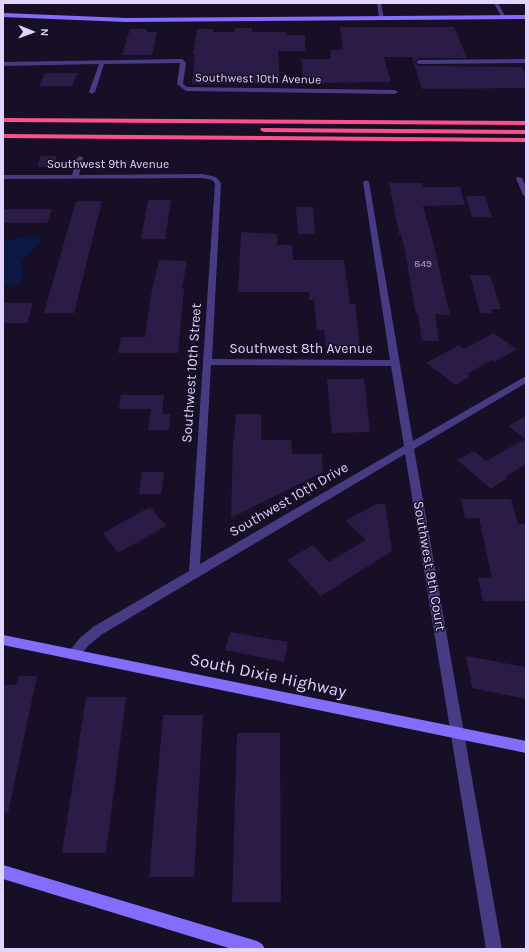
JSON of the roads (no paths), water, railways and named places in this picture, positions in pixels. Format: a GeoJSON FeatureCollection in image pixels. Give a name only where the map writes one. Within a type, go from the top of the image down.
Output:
{"type":"FeatureCollection","features":[{"type":"Feature","properties":{"kind":"highway"},"geometry":{"type":"LineString","coordinates":[[3,114],[275,114]]}},
{"type":"Feature","properties":{"kind":"highway"},"geometry":{"type":"LineString","coordinates":[[3,120],[526,123]]}},
{"type":"Feature","properties":{"kind":"highway"},"geometry":{"type":"LineString","coordinates":[[3,129],[526,132]]}},
{"type":"Feature","properties":{"kind":"highway"},"geometry":{"type":"LineString","coordinates":[[3,136],[526,140]]}},
{"type":"Feature","properties":{"kind":"main road"},"geometry":{"type":"LineString","coordinates":[[3,15],[126,20],[526,17]]}},
{"type":"Feature","properties":{"kind":"main road","name":"South Dixie Highway"},"geometry":{"type":"LineString","coordinates":[[3,640],[526,747]]}},
{"type":"Feature","properties":{"kind":"main road"},"geometry":{"type":"LineString","coordinates":[[3,872],[257,949]]}},
{"type":"Feature","properties":{"kind":"street"},"geometry":{"type":"LineString","coordinates":[[379,3],[382,18]]}},
{"type":"Feature","properties":{"kind":"street"},"geometry":{"type":"LineString","coordinates":[[496,3],[504,17]]}},
{"type":"Feature","properties":{"kind":"street"},"geometry":{"type":"LineString","coordinates":[[419,62],[526,61]]}},
{"type":"Feature","properties":{"kind":"street","name":"Southwest 10th Avenue"},"geometry":{"type":"LineString","coordinates":[[3,64],[182,62],[180,84],[186,88],[192,89],[395,92]]}},
{"type":"Feature","properties":{"kind":"street"},"geometry":{"type":"LineString","coordinates":[[92,92],[102,63]]}},
{"type":"Feature","properties":{"kind":"street"},"geometry":{"type":"LineString","coordinates":[[75,176],[80,158]]}},
{"type":"Feature","properties":{"kind":"street","name":"Southwest 9th Avenue"},"geometry":{"type":"LineString","coordinates":[[3,177],[198,176],[214,178]]}},
{"type":"Feature","properties":{"kind":"street","name":"Southwest 10th Street"},"geometry":{"type":"LineString","coordinates":[[194,573],[219,188],[218,183],[214,178]]}},
{"type":"Feature","properties":{"kind":"street"},"geometry":{"type":"LineString","coordinates":[[519,178],[526,195]]}},
{"type":"Feature","properties":{"kind":"street","name":"Southwest 9th Court"},"geometry":{"type":"LineString","coordinates":[[366,182],[409,448],[494,949]]}},
{"type":"Feature","properties":{"kind":"street","name":"Southwest 8th Avenue"},"geometry":{"type":"LineString","coordinates":[[207,362],[395,362]]}},
{"type":"Feature","properties":{"kind":"street","name":"Southwest 10th Drive"},"geometry":{"type":"LineString","coordinates":[[73,655],[84,642],[97,631],[526,379]]}},
{"type":"Feature","properties":{"kind":"water"},"geometry":{"type":"Polygon","coordinates":[[[27,236],[38,236],[41,240],[23,260],[21,265],[23,276],[22,281],[15,285],[3,286],[3,241],[27,236]]]}}]}
